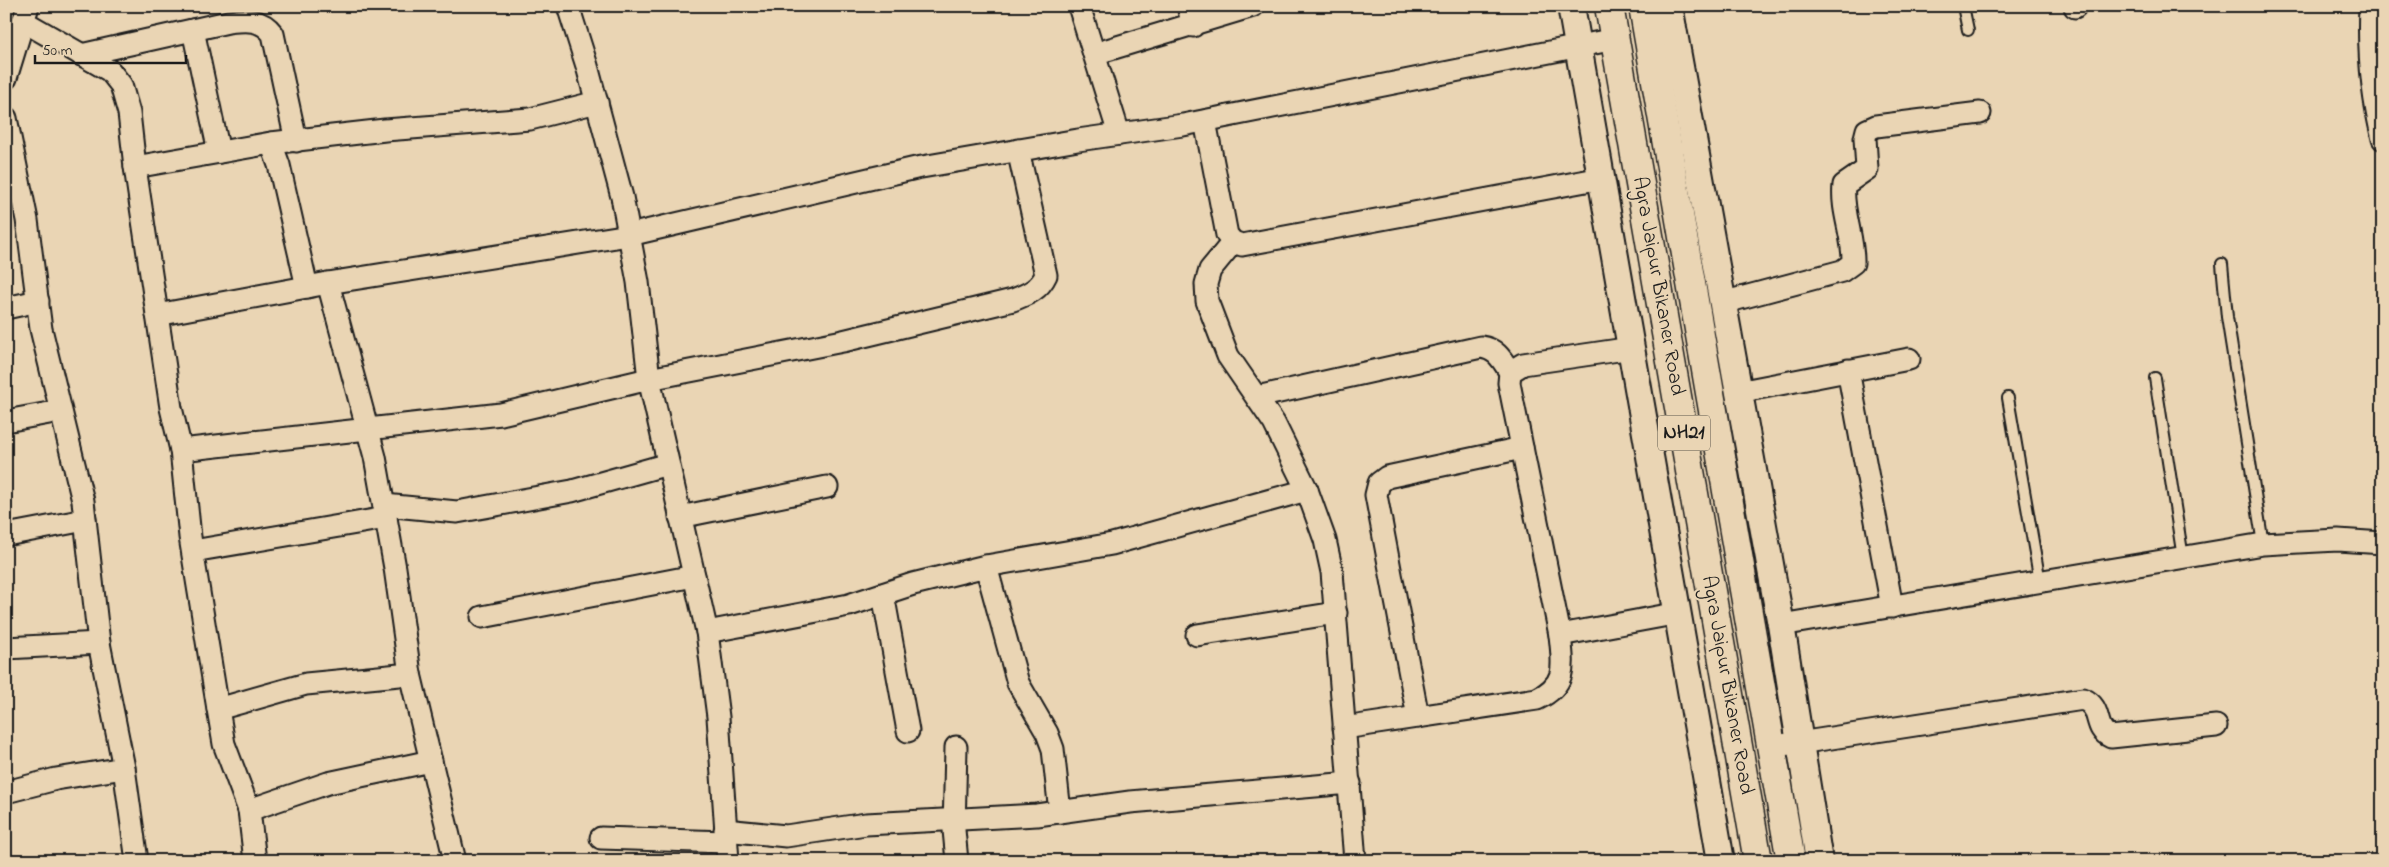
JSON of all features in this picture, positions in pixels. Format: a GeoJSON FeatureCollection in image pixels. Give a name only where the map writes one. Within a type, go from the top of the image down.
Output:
{"type":"FeatureCollection","features":[{"type":"Feature","properties":{"kind":"highway","name":"Agra Jaipur Bikaner Road"},"geometry":{"type":"LineString","coordinates":[[1609,6],[1758,861]]}},
{"type":"Feature","properties":{"kind":"highway","name":"Agra Jaipur Bikaner Road"},"geometry":{"type":"LineString","coordinates":[[1643,6],[1791,861]]}},
{"type":"Feature","properties":{"kind":"street"},"geometry":{"type":"LineString","coordinates":[[568,6],[597,102],[622,197],[638,282],[649,379],[707,632],[718,717],[726,844]]}},
{"type":"Feature","properties":{"kind":"street"},"geometry":{"type":"LineString","coordinates":[[1079,6],[1119,134]]}},
{"type":"Feature","properties":{"kind":"street"},"geometry":{"type":"LineString","coordinates":[[1094,54],[1190,16],[1254,6]]}},
{"type":"Feature","properties":{"kind":"street"},"geometry":{"type":"LineString","coordinates":[[1571,6],[1722,861]]}},
{"type":"Feature","properties":{"kind":"street"},"geometry":{"type":"LineString","coordinates":[[1669,6],[1780,625],[1819,861]]}},
{"type":"Feature","properties":{"kind":"street"},"geometry":{"type":"LineString","coordinates":[[2370,6],[2370,50],[2373,89],[2383,139]]}},
{"type":"Feature","properties":{"kind":"street"},"geometry":{"type":"LineString","coordinates":[[6,78],[26,14],[81,55],[110,71],[121,85],[129,112],[135,167],[157,315],[171,408],[181,450],[193,550],[224,744],[249,810],[255,861]]}},
{"type":"Feature","properties":{"kind":"street"},"geometry":{"type":"LineString","coordinates":[[81,55],[228,22],[250,20],[266,25],[273,34],[296,140]]}},
{"type":"Feature","properties":{"kind":"street"},"geometry":{"type":"LineString","coordinates":[[193,30],[219,152]]}},
{"type":"Feature","properties":{"kind":"street"},"geometry":{"type":"LineString","coordinates":[[157,315],[328,283],[629,235],[916,168],[1205,121],[1615,40]]}},
{"type":"Feature","properties":{"kind":"street"},"geometry":{"type":"LineString","coordinates":[[135,167],[271,143],[424,126],[530,119],[597,102]]}},
{"type":"Feature","properties":{"kind":"street"},"geometry":{"type":"LineString","coordinates":[[1722,303],[1842,271],[1853,263],[1844,185],[1867,169],[1865,138],[1868,130],[1876,126],[1980,112]]}},
{"type":"Feature","properties":{"kind":"street"},"geometry":{"type":"LineString","coordinates":[[6,118],[15,200],[60,411],[83,502],[99,643],[124,768],[137,861]]}},
{"type":"Feature","properties":{"kind":"street"},"geometry":{"type":"LineString","coordinates":[[1205,121],[1227,235],[1233,242],[1242,245],[1602,178]]}},
{"type":"Feature","properties":{"kind":"street"},"geometry":{"type":"LineString","coordinates":[[271,143],[307,287]]}},
{"type":"Feature","properties":{"kind":"street"},"geometry":{"type":"LineString","coordinates":[[181,450],[501,414],[649,379],[843,342],[1013,300],[1031,293],[1042,285],[1046,275],[1018,150]]}},
{"type":"Feature","properties":{"kind":"street"},"geometry":{"type":"LineString","coordinates":[[1233,242],[1210,270],[1206,284],[1207,301],[1228,356],[1274,424],[1307,490],[1325,540],[1332,572],[1336,613],[1355,861]]}},
{"type":"Feature","properties":{"kind":"street"},"geometry":{"type":"LineString","coordinates":[[328,283],[367,428],[385,512],[410,674],[455,861]]}},
{"type":"Feature","properties":{"kind":"street"},"geometry":{"type":"LineString","coordinates":[[6,308],[38,301]]}},
{"type":"Feature","properties":{"kind":"street"},"geometry":{"type":"LineString","coordinates":[[1257,397],[1481,347],[1491,348],[1498,354],[1510,372],[1509,383],[1560,635],[1563,666],[1560,680],[1551,692],[1537,698],[1344,728]]}},
{"type":"Feature","properties":{"kind":"street"},"geometry":{"type":"LineString","coordinates":[[1510,372],[1523,364],[1632,348]]}},
{"type":"Feature","properties":{"kind":"street"},"geometry":{"type":"LineString","coordinates":[[1738,392],[1909,359]]}},
{"type":"Feature","properties":{"kind":"street"},"geometry":{"type":"LineString","coordinates":[[1848,370],[1892,607]]}},
{"type":"Feature","properties":{"kind":"street"},"geometry":{"type":"LineString","coordinates":[[6,421],[60,411]]}},
{"type":"Feature","properties":{"kind":"street"},"geometry":{"type":"LineString","coordinates":[[1418,717],[1376,495],[1379,483],[1388,477],[1522,448]]}},
{"type":"Feature","properties":{"kind":"street"},"geometry":{"type":"LineString","coordinates":[[193,550],[385,512],[457,512],[572,491],[668,464]]}},
{"type":"Feature","properties":{"kind":"street"},"geometry":{"type":"LineString","coordinates":[[680,517],[827,487]]}},
{"type":"Feature","properties":{"kind":"street"},"geometry":{"type":"LineString","coordinates":[[707,632],[849,605],[913,584],[986,566],[1112,544],[1307,490]]}},
{"type":"Feature","properties":{"kind":"street"},"geometry":{"type":"LineString","coordinates":[[6,535],[85,520]]}},
{"type":"Feature","properties":{"kind":"street"},"geometry":{"type":"LineString","coordinates":[[1780,625],[2262,544],[2338,540],[2382,543]]}},
{"type":"Feature","properties":{"kind":"street"},"geometry":{"type":"LineString","coordinates":[[986,566],[1018,682],[1047,732],[1053,749],[1060,812]]}},
{"type":"Feature","properties":{"kind":"street"},"geometry":{"type":"LineString","coordinates":[[482,617],[694,576]]}},
{"type":"Feature","properties":{"kind":"street"},"geometry":{"type":"LineString","coordinates":[[883,594],[908,731]]}},
{"type":"Feature","properties":{"kind":"street"},"geometry":{"type":"LineString","coordinates":[[1197,635],[1336,613]]}},
{"type":"Feature","properties":{"kind":"street"},"geometry":{"type":"LineString","coordinates":[[1560,635],[1679,613]]}},
{"type":"Feature","properties":{"kind":"street"},"geometry":{"type":"LineString","coordinates":[[6,648],[99,643]]}},
{"type":"Feature","properties":{"kind":"street"},"geometry":{"type":"LineString","coordinates":[[218,709],[306,684],[410,674]]}},
{"type":"Feature","properties":{"kind":"street"},"geometry":{"type":"LineString","coordinates":[[1771,746],[2083,699],[2092,703],[2102,730],[2111,737],[2216,726]]}},
{"type":"Feature","properties":{"kind":"street"},"geometry":{"type":"LineString","coordinates":[[956,747],[956,861]]}},
{"type":"Feature","properties":{"kind":"street"},"geometry":{"type":"LineString","coordinates":[[249,810],[328,783],[431,761]]}},
{"type":"Feature","properties":{"kind":"street"},"geometry":{"type":"LineString","coordinates":[[6,792],[56,779],[124,768]]}},
{"type":"Feature","properties":{"kind":"street"},"geometry":{"type":"LineString","coordinates":[[602,838],[726,844],[866,824],[955,820],[1060,812],[1206,794],[1350,783]]}},
{"type":"Feature","properties":{"kind":"lane"},"geometry":{"type":"LineString","coordinates":[[1963,6],[1968,30]]}},
{"type":"Feature","properties":{"kind":"lane"},"geometry":{"type":"LineString","coordinates":[[2222,264],[2227,317],[2262,544]]}},
{"type":"Feature","properties":{"kind":"lane"},"geometry":{"type":"LineString","coordinates":[[2155,378],[2183,558]]}},
{"type":"Feature","properties":{"kind":"lane"},"geometry":{"type":"LineString","coordinates":[[2008,398],[2040,582]]}}]}
